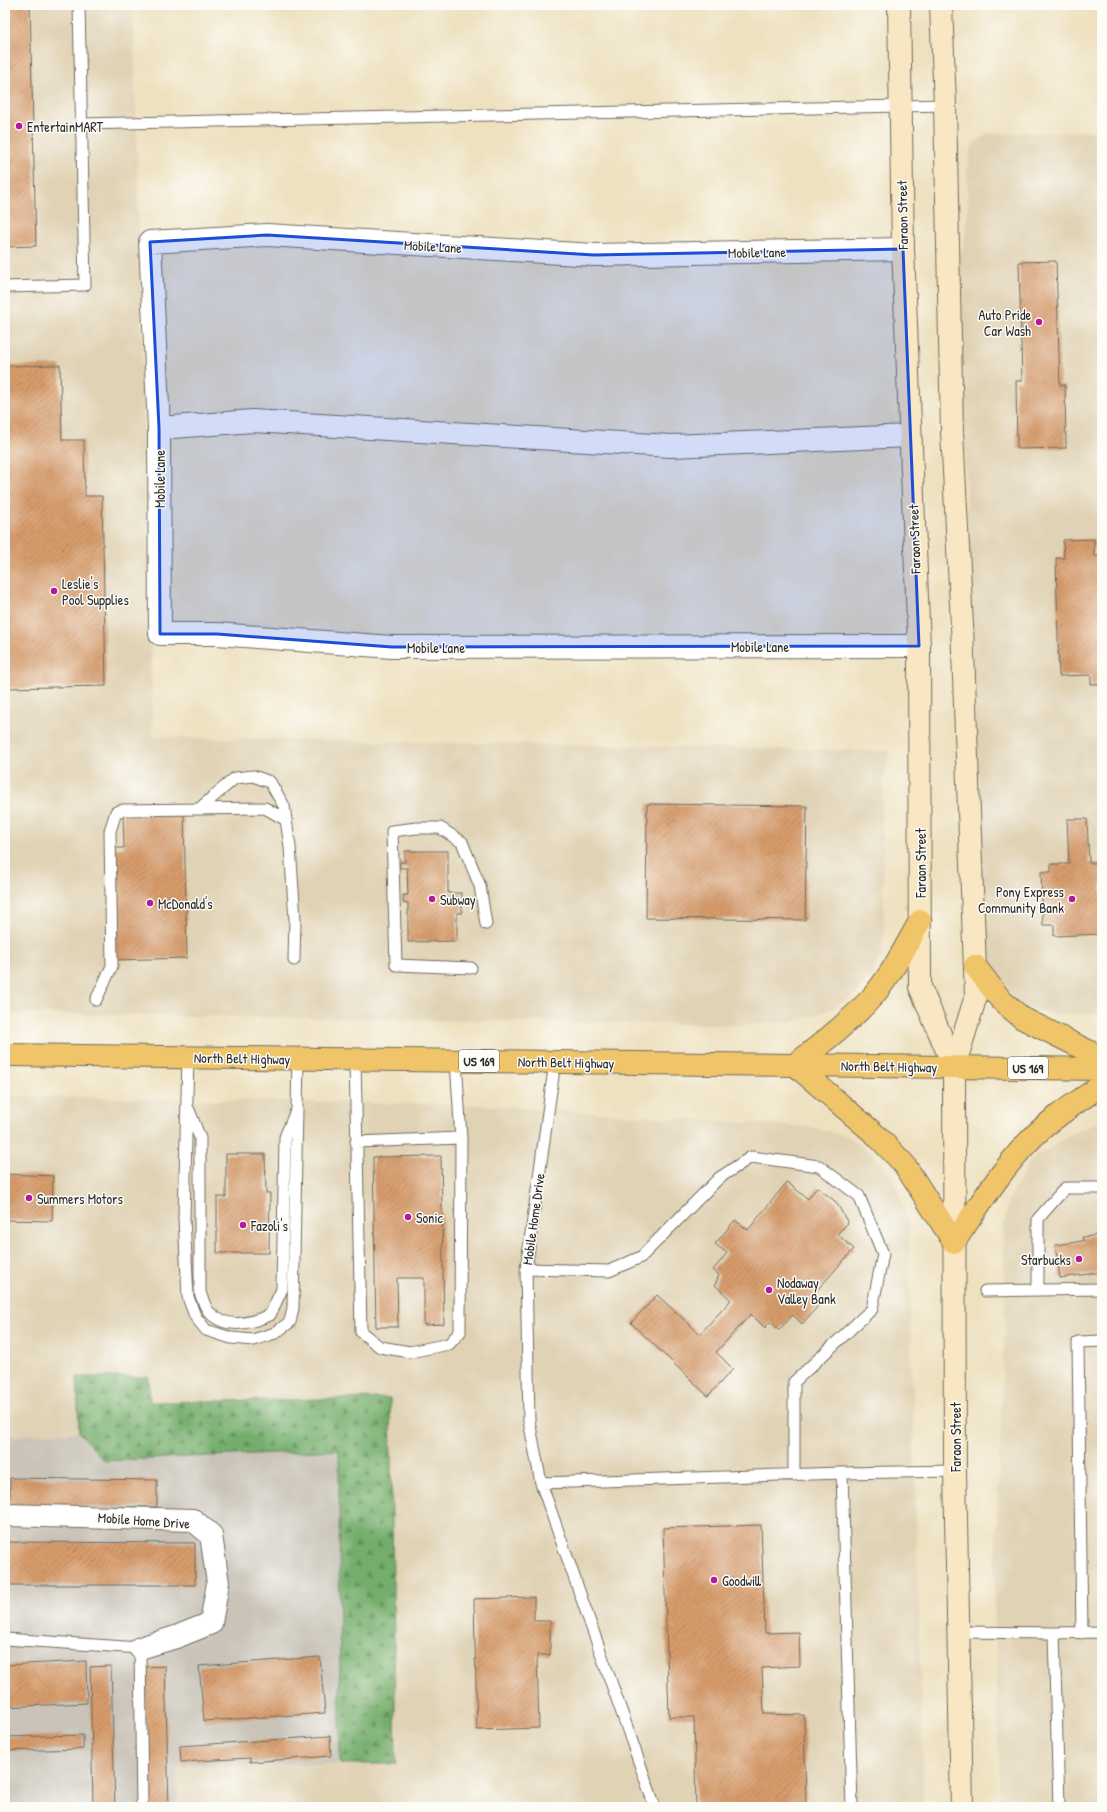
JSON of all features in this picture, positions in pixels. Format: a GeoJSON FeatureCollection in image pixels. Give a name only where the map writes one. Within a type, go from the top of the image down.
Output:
{"type":"FeatureCollection","features":[{"type":"Feature","properties":{"kind":"main road","name":"Faraon Street"},"geometry":{"type":"LineString","coordinates":[[899,5],[903,249],[919,646],[920,987],[954,1067]]}},
{"type":"Feature","properties":{"kind":"main road","name":"Faraon Street"},"geometry":{"type":"LineString","coordinates":[[941,5],[945,105],[952,432],[962,625],[976,996],[954,1067],[955,1471],[962,1807]]}},
{"type":"Feature","properties":{"kind":"main road"},"geometry":{"type":"LineString","coordinates":[[920,921],[892,970],[873,996],[834,1034],[795,1065],[877,1136],[904,1164],[954,1242],[999,1176],[1034,1137],[1075,1104],[1102,1085]]}},
{"type":"Feature","properties":{"kind":"main road"},"geometry":{"type":"LineString","coordinates":[[975,966],[1002,1000],[1022,1018],[1102,1058]]}},
{"type":"Feature","properties":{"kind":"main road","name":"North Belt Highway"},"geometry":{"type":"LineString","coordinates":[[5,1055],[1102,1069]]}},
{"type":"Feature","properties":{"kind":"street","name":"Mobile Lane"},"geometry":{"type":"LineString","coordinates":[[903,249],[594,255],[267,235],[150,242],[159,428],[160,634],[217,634],[392,647],[919,646]]}},
{"type":"Feature","properties":{"kind":"street"},"geometry":{"type":"LineString","coordinates":[[159,428],[253,421],[671,446],[910,436]]}},
{"type":"Feature","properties":{"kind":"street","name":"Mobile Home Drive"},"geometry":{"type":"LineString","coordinates":[[5,1515],[193,1520],[211,1534],[218,1583],[211,1622],[176,1637],[140,1648]]}},
{"type":"Feature","properties":{"kind":"lane"},"geometry":{"type":"LineString","coordinates":[[5,287],[85,285],[79,5]]}},
{"type":"Feature","properties":{"kind":"lane"},"geometry":{"type":"LineString","coordinates":[[82,124],[945,105]]}},
{"type":"Feature","properties":{"kind":"lane"},"geometry":{"type":"LineString","coordinates":[[199,809],[235,778],[253,776],[270,782],[284,806],[290,847],[294,904],[294,960]]}},
{"type":"Feature","properties":{"kind":"lane"},"geometry":{"type":"LineString","coordinates":[[96,1000],[112,966],[110,831],[116,812],[123,810],[265,808],[286,820]]}},
{"type":"Feature","properties":{"kind":"lane"},"geometry":{"type":"LineString","coordinates":[[471,968],[396,965],[392,831],[417,828],[440,828],[462,842],[480,886],[486,924]]}},
{"type":"Feature","properties":{"kind":"lane"},"geometry":{"type":"LineString","coordinates":[[188,1057],[184,1218],[188,1296],[195,1316],[206,1330],[231,1338],[253,1340],[275,1333],[290,1322],[293,1308],[298,1058]]}},
{"type":"Feature","properties":{"kind":"lane"},"geometry":{"type":"LineString","coordinates":[[355,1059],[360,1332],[380,1347],[410,1352],[449,1344],[460,1332],[461,1138],[456,1060]]}},
{"type":"Feature","properties":{"kind":"lane","name":"Mobile Home Drive"},"geometry":{"type":"LineString","coordinates":[[556,1062],[526,1270],[529,1421],[541,1483],[655,1807]]}},
{"type":"Feature","properties":{"kind":"lane"},"geometry":{"type":"LineString","coordinates":[[187,1103],[200,1138],[200,1293],[210,1313],[228,1324],[251,1322],[270,1315],[282,1289],[285,1137],[297,1107]]}},
{"type":"Feature","properties":{"kind":"lane"},"geometry":{"type":"LineString","coordinates":[[356,1142],[461,1138]]}},
{"type":"Feature","properties":{"kind":"lane"},"geometry":{"type":"LineString","coordinates":[[526,1270],[609,1271],[641,1257],[719,1178],[751,1158],[819,1166],[859,1196],[883,1254],[872,1309],[794,1382],[794,1475]]}},
{"type":"Feature","properties":{"kind":"lane"},"geometry":{"type":"LineString","coordinates":[[1038,1290],[1038,1219],[1065,1188],[1102,1188]]}},
{"type":"Feature","properties":{"kind":"lane"},"geometry":{"type":"LineString","coordinates":[[985,1291],[1102,1289]]}},
{"type":"Feature","properties":{"kind":"lane"},"geometry":{"type":"LineString","coordinates":[[1082,1633],[1078,1342],[1102,1341]]}},
{"type":"Feature","properties":{"kind":"lane"},"geometry":{"type":"LineString","coordinates":[[541,1483],[842,1473],[955,1471]]}},
{"type":"Feature","properties":{"kind":"lane"},"geometry":{"type":"LineString","coordinates":[[842,1473],[852,1807]]}},
{"type":"Feature","properties":{"kind":"lane"},"geometry":{"type":"LineString","coordinates":[[959,1632],[1102,1632]]}},
{"type":"Feature","properties":{"kind":"lane"},"geometry":{"type":"LineString","coordinates":[[1054,1633],[1059,1807]]}},
{"type":"Feature","properties":{"kind":"lane"},"geometry":{"type":"LineString","coordinates":[[5,1639],[140,1648],[142,1807]]}},
{"type":"Feature","properties":{"kind":"highlighted area"},"geometry":{"type":"Polygon","coordinates":[[[267,235],[594,255],[903,249],[919,646],[392,647],[217,634],[160,634],[159,428],[150,242],[267,235]]]}},
{"type":"Feature","properties":{"kind":"shaded area"},"geometry":{"type":"Polygon","coordinates":[[[5,5],[133,5],[153,737],[889,751],[883,783],[882,808],[884,928],[882,952],[872,975],[856,994],[831,1009],[798,1021],[746,1025],[5,1013],[5,5]]]}},
{"type":"Feature","properties":{"kind":"shaded area"},"geometry":{"type":"Polygon","coordinates":[[[1102,131],[1102,1013],[1057,1014],[1024,1008],[987,970],[982,935],[959,257],[965,237],[968,211],[967,169],[972,145],[987,134],[1102,131]]]}},
{"type":"Feature","properties":{"kind":"shaded area"},"geometry":{"type":"Polygon","coordinates":[[[5,1096],[480,1105],[810,1127],[847,1136],[872,1154],[893,1177],[902,1199],[908,1221],[924,1807],[178,1807],[177,1766],[396,1764],[390,1398],[150,1402],[77,1377],[79,1432],[5,1436],[5,1096]]]}},
{"type":"Feature","properties":{"kind":"shaded area"},"geometry":{"type":"Polygon","coordinates":[[[1102,1121],[1102,1807],[1000,1807],[994,1591],[1005,1318],[1003,1230],[1009,1200],[1029,1162],[1071,1134],[1102,1121]]]}},
{"type":"Feature","properties":{"kind":"shaded area"},"geometry":{"type":"Polygon","coordinates":[[[79,1432],[104,1461],[339,1450],[340,1764],[177,1766],[178,1807],[5,1807],[5,1436],[79,1432]]]}},
{"type":"Feature","properties":{"kind":"green space"},"geometry":{"type":"Polygon","coordinates":[[[77,1377],[149,1377],[150,1402],[390,1398],[396,1764],[340,1764],[339,1450],[104,1461],[79,1432],[77,1377]]]}},
{"type":"Feature","properties":{"kind":"building","name":"EntertainMART"},"geometry":{"type":"Polygon","coordinates":[[[5,5],[30,5],[36,246],[5,247],[5,5]]]}},
{"type":"Feature","properties":{"kind":"building","name":"Auto Pride Car Wash"},"geometry":{"type":"Polygon","coordinates":[[[1056,261],[1060,385],[1065,385],[1066,448],[1017,449],[1016,381],[1022,381],[1019,262],[1056,261]]]}},
{"type":"Feature","properties":{"kind":"building","name":"Leslie's Pool Supplies"},"geometry":{"type":"Polygon","coordinates":[[[60,365],[62,440],[84,440],[85,496],[102,496],[106,686],[5,688],[5,366],[60,365]]]}},
{"type":"Feature","properties":{"kind":"building"},"geometry":{"type":"Polygon","coordinates":[[[1094,539],[1094,556],[1102,556],[1102,684],[1091,684],[1091,675],[1059,676],[1056,558],[1064,558],[1063,540],[1094,539]]]}},
{"type":"Feature","properties":{"kind":"building"},"geometry":{"type":"Polygon","coordinates":[[[647,804],[807,806],[805,920],[646,918],[647,804]]]}},
{"type":"Feature","properties":{"kind":"building","name":"McDonald's"},"geometry":{"type":"Polygon","coordinates":[[[184,812],[187,958],[114,960],[112,848],[124,848],[123,813],[184,812]]]}},
{"type":"Feature","properties":{"kind":"building","name":"Pony Express Community Bank"},"geometry":{"type":"Polygon","coordinates":[[[1067,819],[1087,819],[1089,863],[1102,863],[1102,934],[1054,936],[1054,925],[1043,925],[1041,872],[1051,872],[1051,864],[1069,864],[1067,819]]]}},
{"type":"Feature","properties":{"kind":"building","name":"Subway"},"geometry":{"type":"Polygon","coordinates":[[[405,851],[448,851],[448,893],[461,893],[462,895],[462,913],[457,913],[457,941],[408,942],[408,903],[403,903],[403,895],[408,895],[407,868],[400,868],[400,862],[405,862],[405,851]]]}},
{"type":"Feature","properties":{"kind":"building","name":"Fazoli's"},"geometry":{"type":"Polygon","coordinates":[[[226,1154],[265,1154],[266,1193],[270,1193],[269,1253],[217,1253],[217,1197],[226,1197],[226,1154]]]}},
{"type":"Feature","properties":{"kind":"building","name":"Sonic"},"geometry":{"type":"Polygon","coordinates":[[[441,1156],[444,1324],[424,1325],[424,1278],[397,1278],[398,1327],[376,1327],[373,1157],[441,1156]]]}},
{"type":"Feature","properties":{"kind":"building","name":"Summers Motors"},"geometry":{"type":"Polygon","coordinates":[[[5,1174],[53,1176],[52,1221],[5,1220],[5,1174]]]}},
{"type":"Feature","properties":{"kind":"building","name":"Nodaway Valley Bank"},"geometry":{"type":"Polygon","coordinates":[[[787,1182],[808,1199],[817,1187],[836,1202],[848,1223],[837,1234],[854,1249],[810,1298],[819,1305],[802,1324],[793,1315],[779,1330],[770,1322],[765,1328],[751,1314],[716,1352],[733,1369],[708,1396],[631,1323],[657,1295],[700,1334],[731,1300],[715,1285],[719,1275],[713,1270],[727,1253],[715,1244],[735,1220],[748,1230],[787,1182]]]}},
{"type":"Feature","properties":{"kind":"building","name":"Starbucks"},"geometry":{"type":"Polygon","coordinates":[[[1102,1235],[1102,1272],[1060,1278],[1055,1245],[1083,1241],[1082,1237],[1102,1235]]]}},
{"type":"Feature","properties":{"kind":"building"},"geometry":{"type":"Polygon","coordinates":[[[10,1478],[157,1480],[157,1507],[10,1506],[10,1478]]]}},
{"type":"Feature","properties":{"kind":"building","name":"Goodwill"},"geometry":{"type":"Polygon","coordinates":[[[761,1525],[765,1633],[799,1632],[800,1666],[762,1668],[764,1714],[804,1715],[806,1807],[696,1807],[694,1717],[669,1717],[663,1528],[761,1525]]]}},
{"type":"Feature","properties":{"kind":"building"},"geometry":{"type":"Polygon","coordinates":[[[5,1542],[195,1543],[195,1585],[5,1585],[5,1542]]]}},
{"type":"Feature","properties":{"kind":"building"},"geometry":{"type":"Polygon","coordinates":[[[534,1597],[534,1621],[550,1621],[550,1655],[537,1655],[539,1728],[477,1730],[474,1599],[534,1597]]]}},
{"type":"Feature","properties":{"kind":"building"},"geometry":{"type":"Polygon","coordinates":[[[320,1657],[325,1713],[204,1721],[199,1666],[320,1657]]]}},
{"type":"Feature","properties":{"kind":"building"},"geometry":{"type":"Polygon","coordinates":[[[86,1661],[87,1703],[5,1707],[5,1665],[86,1661]]]}},
{"type":"Feature","properties":{"kind":"building"},"geometry":{"type":"Polygon","coordinates":[[[111,1666],[115,1807],[93,1807],[90,1667],[111,1666]]]}},
{"type":"Feature","properties":{"kind":"building"},"geometry":{"type":"Polygon","coordinates":[[[165,1666],[169,1807],[147,1807],[144,1667],[165,1666]]]}},
{"type":"Feature","properties":{"kind":"building"},"geometry":{"type":"Polygon","coordinates":[[[83,1735],[83,1749],[5,1751],[5,1737],[83,1735]]]}},
{"type":"Feature","properties":{"kind":"building"},"geometry":{"type":"Polygon","coordinates":[[[330,1736],[331,1756],[250,1762],[250,1758],[181,1762],[180,1746],[330,1736]]]}},
{"type":"Feature","properties":{"kind":"place","name":"EntertainMART"},"geometry":{"type":"Point","coordinates":[19,126]}},
{"type":"Feature","properties":{"kind":"place","name":"Auto Pride Car Wash"},"geometry":{"type":"Point","coordinates":[1039,322]}},
{"type":"Feature","properties":{"kind":"place","name":"Leslie's Pool Supplies"},"geometry":{"type":"Point","coordinates":[54,591]}},
{"type":"Feature","properties":{"kind":"place","name":"Subway"},"geometry":{"type":"Point","coordinates":[432,899]}},
{"type":"Feature","properties":{"kind":"place","name":"Pony Express Community Bank"},"geometry":{"type":"Point","coordinates":[1072,899]}},
{"type":"Feature","properties":{"kind":"place","name":"McDonald's"},"geometry":{"type":"Point","coordinates":[150,903]}},
{"type":"Feature","properties":{"kind":"place","name":"Summers Motors"},"geometry":{"type":"Point","coordinates":[29,1198]}},
{"type":"Feature","properties":{"kind":"place","name":"Sonic"},"geometry":{"type":"Point","coordinates":[408,1217]}},
{"type":"Feature","properties":{"kind":"place","name":"Fazoli's"},"geometry":{"type":"Point","coordinates":[243,1225]}},
{"type":"Feature","properties":{"kind":"place","name":"Starbucks"},"geometry":{"type":"Point","coordinates":[1079,1259]}},
{"type":"Feature","properties":{"kind":"place","name":"Nodaway Valley Bank"},"geometry":{"type":"Point","coordinates":[769,1290]}},
{"type":"Feature","properties":{"kind":"place","name":"Goodwill"},"geometry":{"type":"Point","coordinates":[714,1580]}}]}
